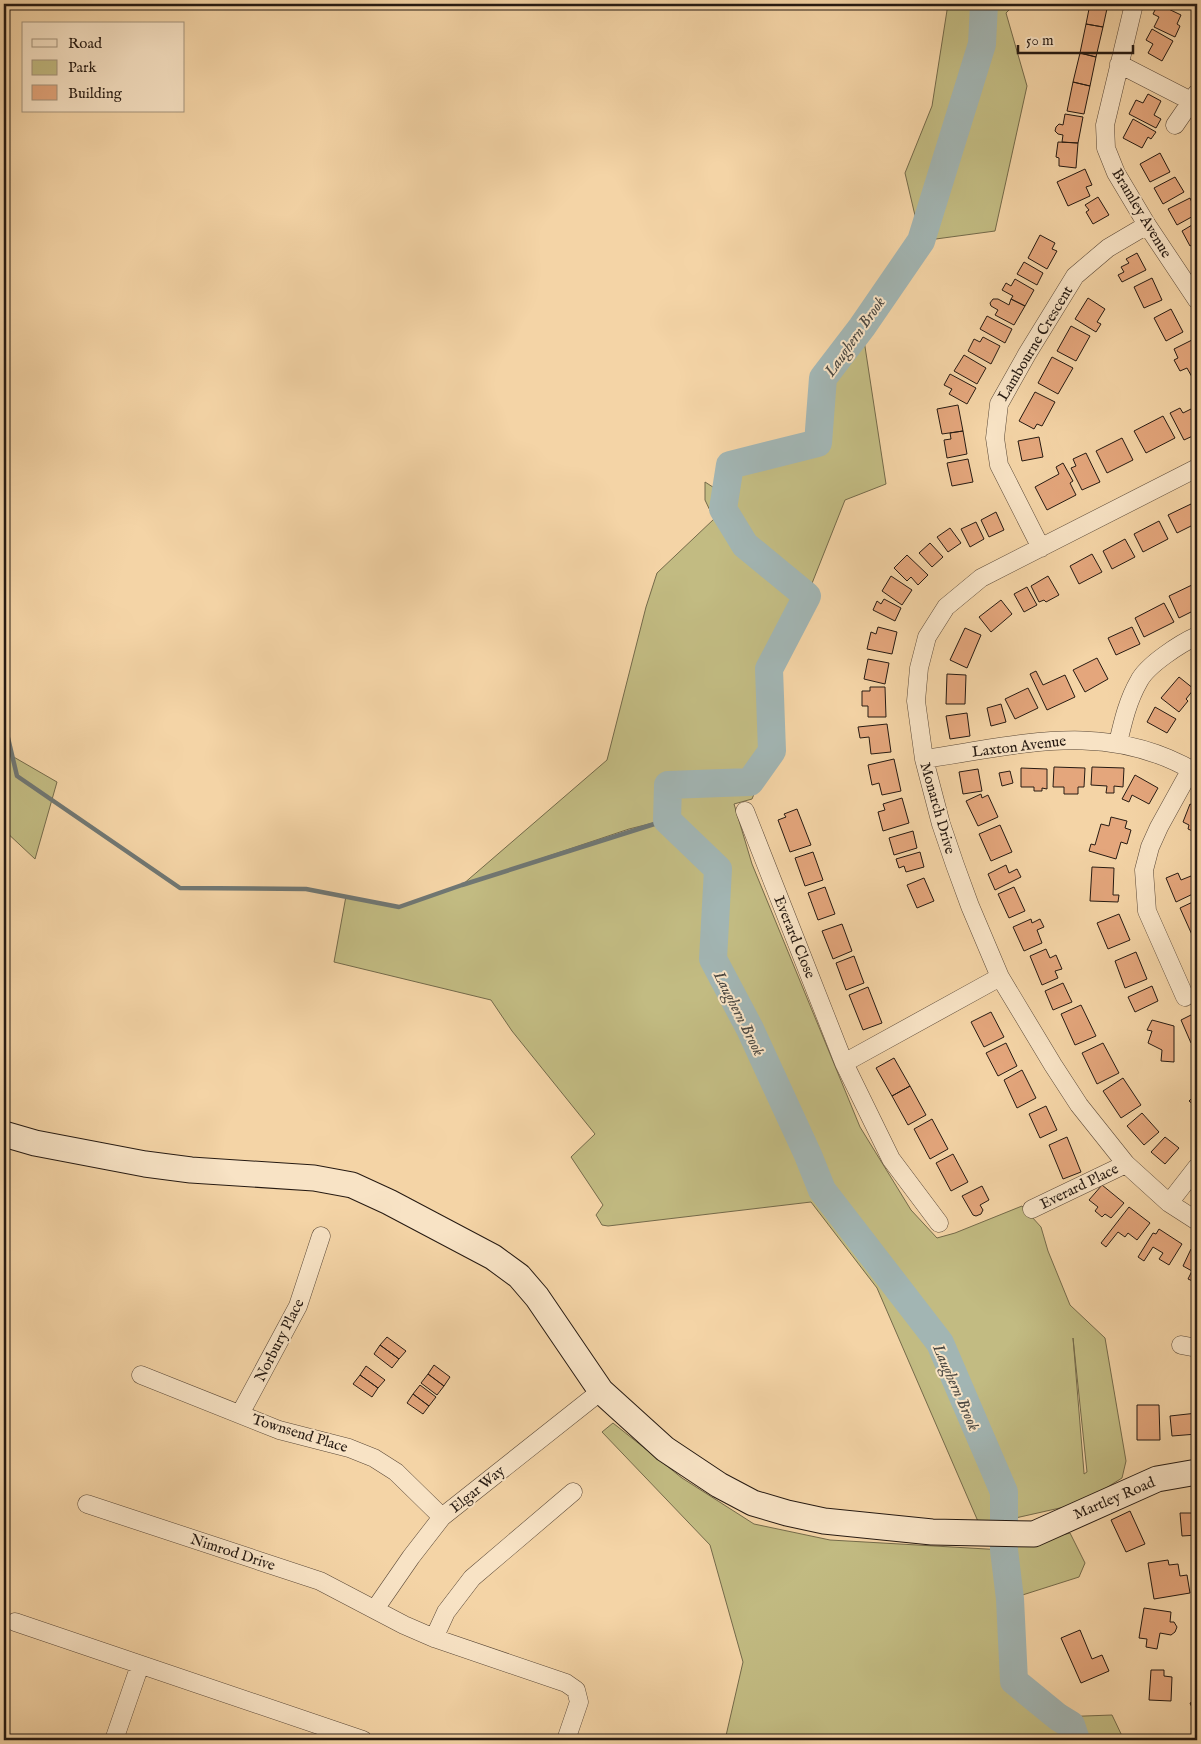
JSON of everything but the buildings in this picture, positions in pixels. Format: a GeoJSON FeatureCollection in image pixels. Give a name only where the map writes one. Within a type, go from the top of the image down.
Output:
{"type":"FeatureCollection","features":[{"type":"Feature","properties":{"kind":"main road"},"geometry":{"type":"LineString","coordinates":[[4,1134],[36,1143],[145,1164],[181,1169],[314,1178],[352,1185],[493,1257],[519,1276],[537,1297],[601,1390]]}},
{"type":"Feature","properties":{"kind":"main road"},"geometry":{"type":"LineString","coordinates":[[4,1151],[36,1143]]}},
{"type":"Feature","properties":{"kind":"main road","name":"Martley Road"},"geometry":{"type":"LineString","coordinates":[[601,1390],[665,1449],[719,1484],[753,1503],[824,1521],[932,1532],[1034,1534],[1157,1479],[1197,1472]]}},
{"type":"Feature","properties":{"kind":"street","name":"Bramley Avenue"},"geometry":{"type":"LineString","coordinates":[[1134,4],[1105,125],[1106,148],[1116,173],[1147,225],[1197,300]]}},
{"type":"Feature","properties":{"kind":"street"},"geometry":{"type":"LineString","coordinates":[[1119,64],[1194,97],[1174,125]]}},
{"type":"Feature","properties":{"kind":"street","name":"Lambourne Crescent"},"geometry":{"type":"LineString","coordinates":[[1041,548],[999,465],[995,438],[998,404],[1075,276],[1108,248],[1147,225]]}},
{"type":"Feature","properties":{"kind":"street","name":"Monarch Drive"},"geometry":{"type":"LineString","coordinates":[[1197,468],[981,578],[963,592],[946,607],[927,637],[919,668],[916,701],[924,760],[941,824],[970,906],[1000,977],[1079,1105],[1126,1164],[1169,1203],[1197,1221]]}},
{"type":"Feature","properties":{"kind":"street"},"geometry":{"type":"LineString","coordinates":[[1118,743],[1126,710],[1140,678],[1162,657],[1197,636]]}},
{"type":"Feature","properties":{"kind":"street","name":"Laxton Avenue"},"geometry":{"type":"LineString","coordinates":[[924,760],[1041,741],[1080,739],[1118,743],[1141,748],[1194,771]]}},
{"type":"Feature","properties":{"kind":"street"},"geometry":{"type":"LineString","coordinates":[[1185,997],[1147,912],[1144,870],[1150,847],[1159,827],[1194,771]]}},
{"type":"Feature","properties":{"kind":"street","name":"Everard Close"},"geometry":{"type":"LineString","coordinates":[[745,811],[844,1062],[891,1159],[939,1223]]}},
{"type":"Feature","properties":{"kind":"street"},"geometry":{"type":"LineString","coordinates":[[844,1062],[1000,977]]}},
{"type":"Feature","properties":{"kind":"street","name":"Everard Place"},"geometry":{"type":"LineString","coordinates":[[1032,1209],[1126,1164]]}},
{"type":"Feature","properties":{"kind":"street"},"geometry":{"type":"LineString","coordinates":[[1169,1203],[1197,1167]]}},
{"type":"Feature","properties":{"kind":"street","name":"Norbury Place"},"geometry":{"type":"LineString","coordinates":[[240,1414],[298,1306],[321,1236]]}},
{"type":"Feature","properties":{"kind":"street","name":"Townsend Place"},"geometry":{"type":"LineString","coordinates":[[141,1375],[279,1430],[348,1448],[374,1458],[396,1472],[442,1517]]}},
{"type":"Feature","properties":{"kind":"street","name":"Elgar Way"},"geometry":{"type":"LineString","coordinates":[[375,1609],[411,1557],[442,1517],[601,1390]]}},
{"type":"Feature","properties":{"kind":"street"},"geometry":{"type":"LineString","coordinates":[[434,1638],[446,1612],[472,1578],[573,1492]]}},
{"type":"Feature","properties":{"kind":"street","name":"Nimrod Drive"},"geometry":{"type":"LineString","coordinates":[[87,1504],[320,1580],[404,1625],[434,1638],[566,1683],[576,1690],[579,1702],[566,1740]]}},
{"type":"Feature","properties":{"kind":"street"},"geometry":{"type":"LineString","coordinates":[[15,1622],[363,1740]]}},
{"type":"Feature","properties":{"kind":"street"},"geometry":{"type":"LineString","coordinates":[[114,1740],[140,1664]]}},
{"type":"Feature","properties":{"kind":"green space"},"geometry":{"type":"Polygon","coordinates":[[[948,4],[1015,4],[1006,13],[1027,86],[995,231],[921,241],[905,173],[932,106],[948,4]]]}},
{"type":"Feature","properties":{"kind":"green space"},"geometry":{"type":"Polygon","coordinates":[[[862,327],[886,484],[845,500],[807,596],[769,669],[772,751],[752,799],[734,804],[752,864],[860,1127],[911,1210],[937,1238],[955,1233],[1022,1206],[1041,1227],[1048,1251],[1070,1305],[1105,1338],[1126,1461],[1122,1478],[1082,1503],[980,1526],[877,1288],[811,1202],[608,1226],[602,1225],[596,1215],[603,1205],[571,1157],[595,1134],[512,1031],[491,1000],[334,962],[346,896],[399,907],[462,885],[607,760],[646,607],[657,573],[714,519],[705,500],[705,482],[716,489],[730,465],[818,443],[823,378],[862,327]],[[657,823],[629,829],[507,870],[657,823]],[[1073,1338],[1084,1473],[1084,1474],[1087,1472],[1073,1338]]]}},
{"type":"Feature","properties":{"kind":"green space"},"geometry":{"type":"Polygon","coordinates":[[[4,721],[12,756],[57,782],[35,859],[4,830],[4,721]]]}},
{"type":"Feature","properties":{"kind":"green space"},"geometry":{"type":"Polygon","coordinates":[[[613,1423],[682,1478],[754,1524],[830,1540],[1004,1550],[1070,1533],[1085,1563],[1079,1577],[1010,1599],[1014,1681],[1058,1717],[1112,1715],[1124,1740],[725,1740],[743,1662],[710,1545],[602,1432],[613,1423]]]}},
{"type":"Feature","properties":{"kind":"waterway","name":"Laughern Brook"},"geometry":{"type":"LineString","coordinates":[[984,4],[982,44],[921,241],[862,327],[823,378],[818,443],[730,465],[723,509],[745,545],[807,596],[769,669],[772,751],[750,782],[668,785],[667,820],[718,869],[713,959],[750,1029],[808,1155],[822,1190],[940,1343],[1004,1492],[1004,1550],[1010,1599],[1014,1681],[1058,1717],[1071,1725],[1076,1740]]}},
{"type":"Feature","properties":{"kind":"waterway"},"geometry":{"type":"LineString","coordinates":[[4,721],[17,776],[180,888],[306,889],[399,907],[667,820]]}}]}
